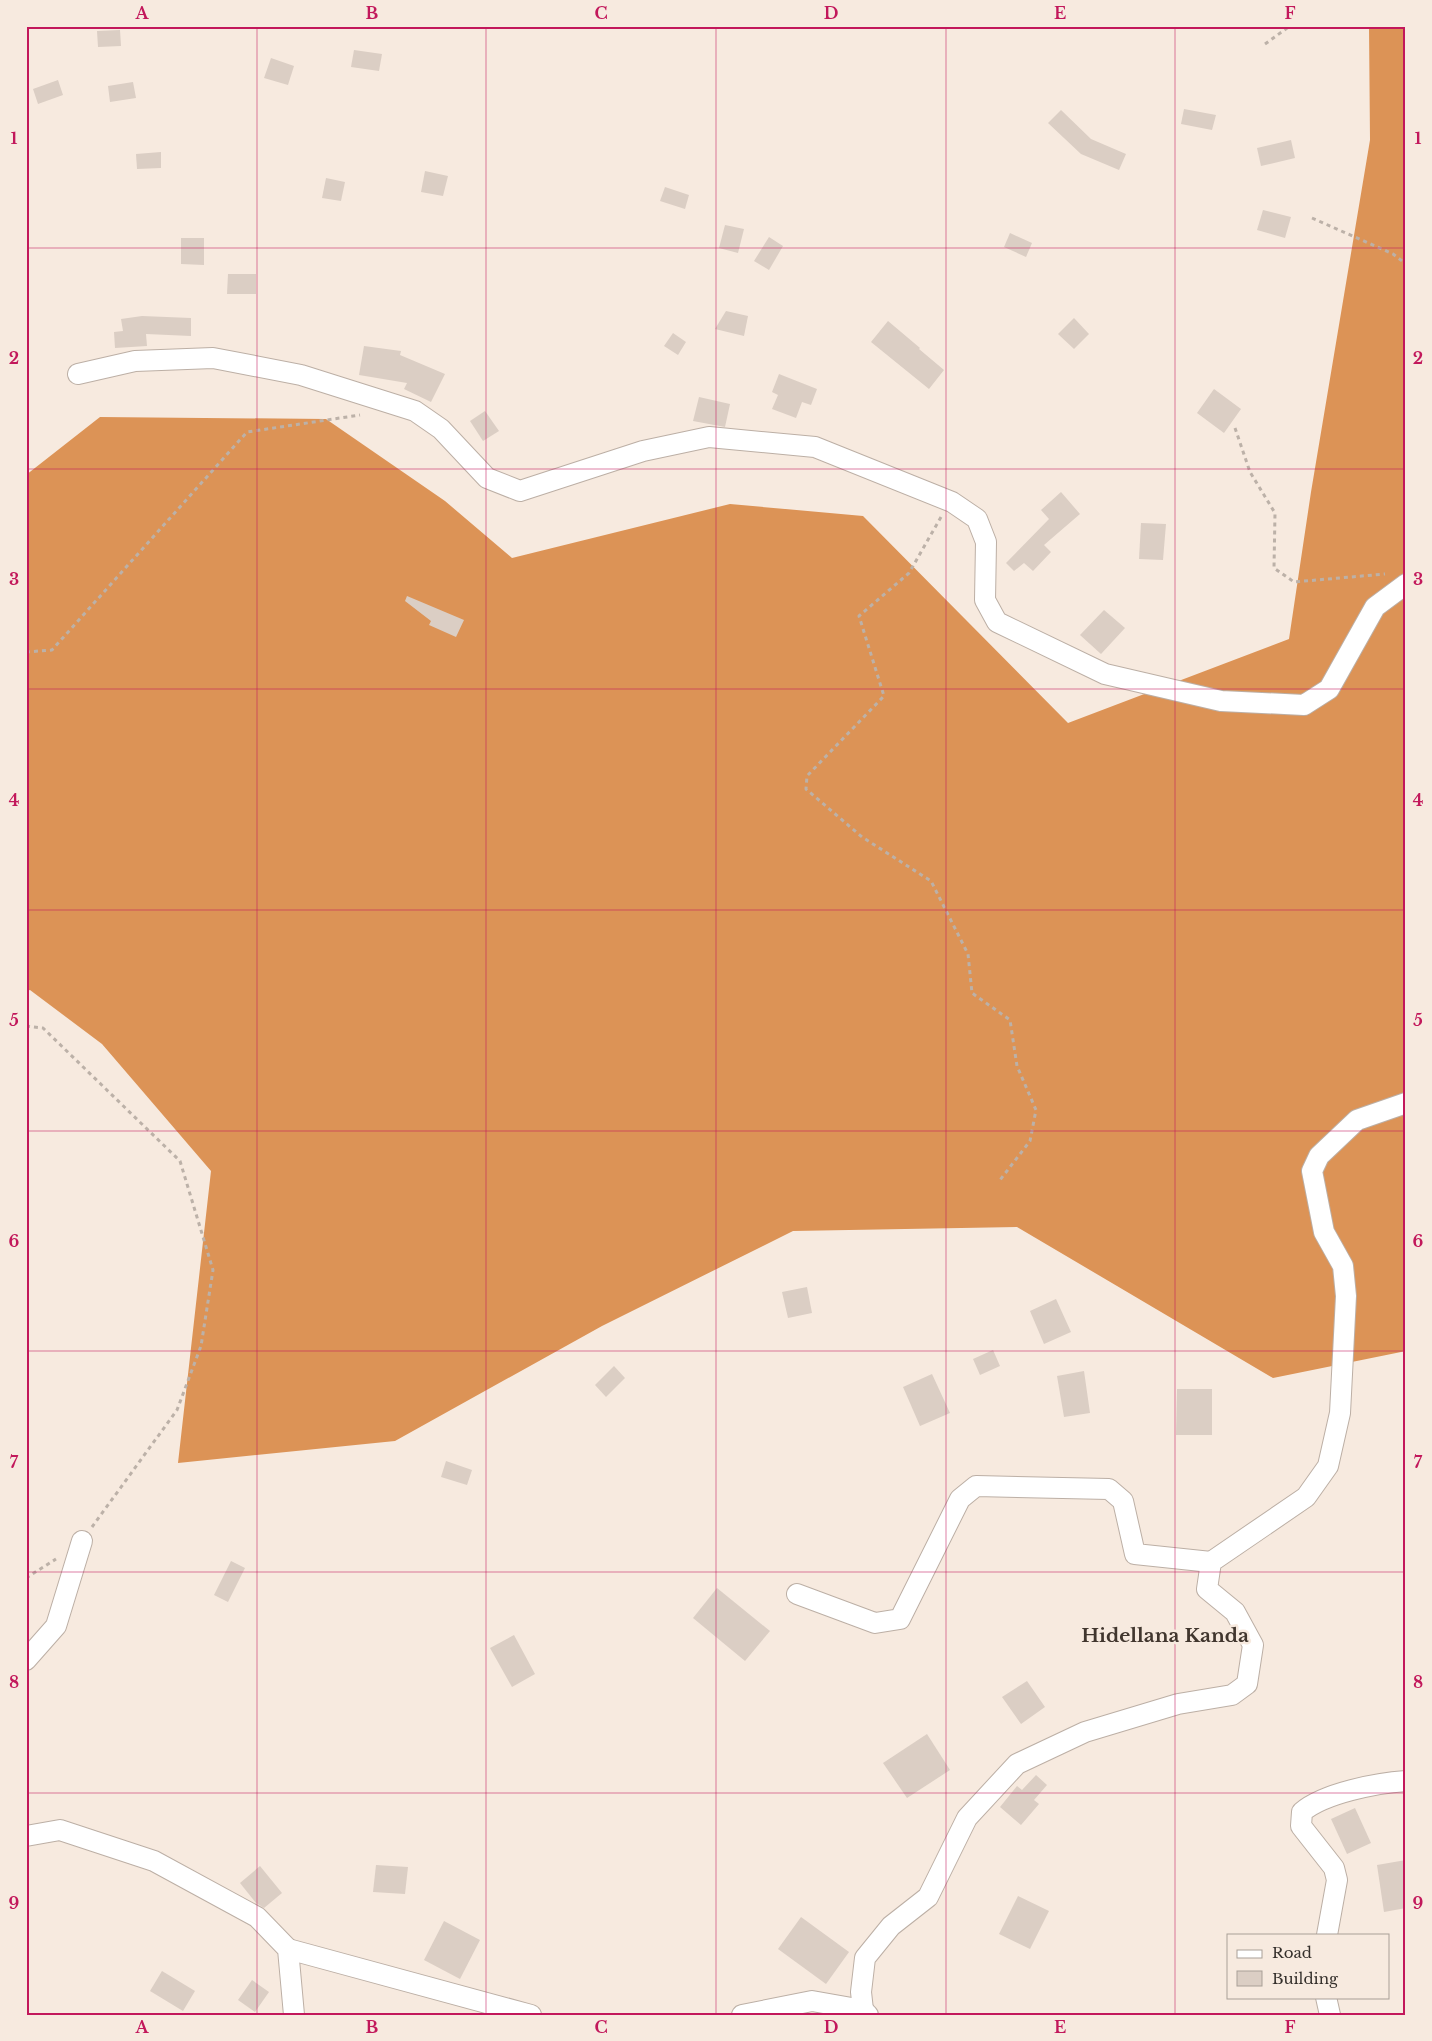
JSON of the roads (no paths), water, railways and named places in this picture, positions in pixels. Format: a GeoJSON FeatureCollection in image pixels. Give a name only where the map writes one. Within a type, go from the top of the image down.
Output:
{"type":"FeatureCollection","features":[{"type":"Feature","properties":{"kind":"street"},"geometry":{"type":"LineString","coordinates":[[78,374],[135,360],[213,358],[301,375],[415,411],[441,429],[487,478],[520,492],[643,451],[710,437],[815,447],[952,502],[977,519],[986,542],[985,600],[997,622],[1105,674],[1221,701],[1304,705],[1329,689],[1375,607],[1406,584]]}},
{"type":"Feature","properties":{"kind":"street"},"geometry":{"type":"LineString","coordinates":[[797,1594],[875,1623],[900,1619],[960,1499],[976,1486],[1109,1489],[1122,1502],[1135,1554],[1210,1562],[1306,1497],[1328,1466],[1340,1413],[1346,1296],[1343,1266],[1324,1232],[1312,1171],[1319,1156],[1357,1120],[1406,1102]]}},
{"type":"Feature","properties":{"kind":"street"},"geometry":{"type":"LineString","coordinates":[[26,1660],[56,1626],[82,1541]]}},
{"type":"Feature","properties":{"kind":"street"},"geometry":{"type":"LineString","coordinates":[[742,2015],[812,2001],[865,2012],[860,1992],[865,1958],[891,1926],[928,1897],[967,1818],[1017,1764],[1085,1732],[1178,1704],[1232,1695],[1247,1684],[1253,1645],[1235,1612],[1207,1589],[1210,1562]]}},
{"type":"Feature","properties":{"kind":"street"},"geometry":{"type":"LineString","coordinates":[[1326,1934],[1337,1880],[1334,1868],[1301,1826],[1302,1812],[1311,1804],[1379,1782],[1406,1781]]}},
{"type":"Feature","properties":{"kind":"street"},"geometry":{"type":"LineString","coordinates":[[26,1836],[60,1830],[154,1861],[257,1917],[288,1949],[531,2015]]}},
{"type":"Feature","properties":{"kind":"street"},"geometry":{"type":"LineString","coordinates":[[288,1949],[294,2015]]}},
{"type":"Feature","properties":{"kind":"street"},"geometry":{"type":"LineString","coordinates":[[1326,1998],[1330,2015]]}},
{"type":"Feature","properties":{"kind":"district","name":"Hidellana Kanda"},"geometry":{"type":"Point","coordinates":[1165,1635]}}]}
